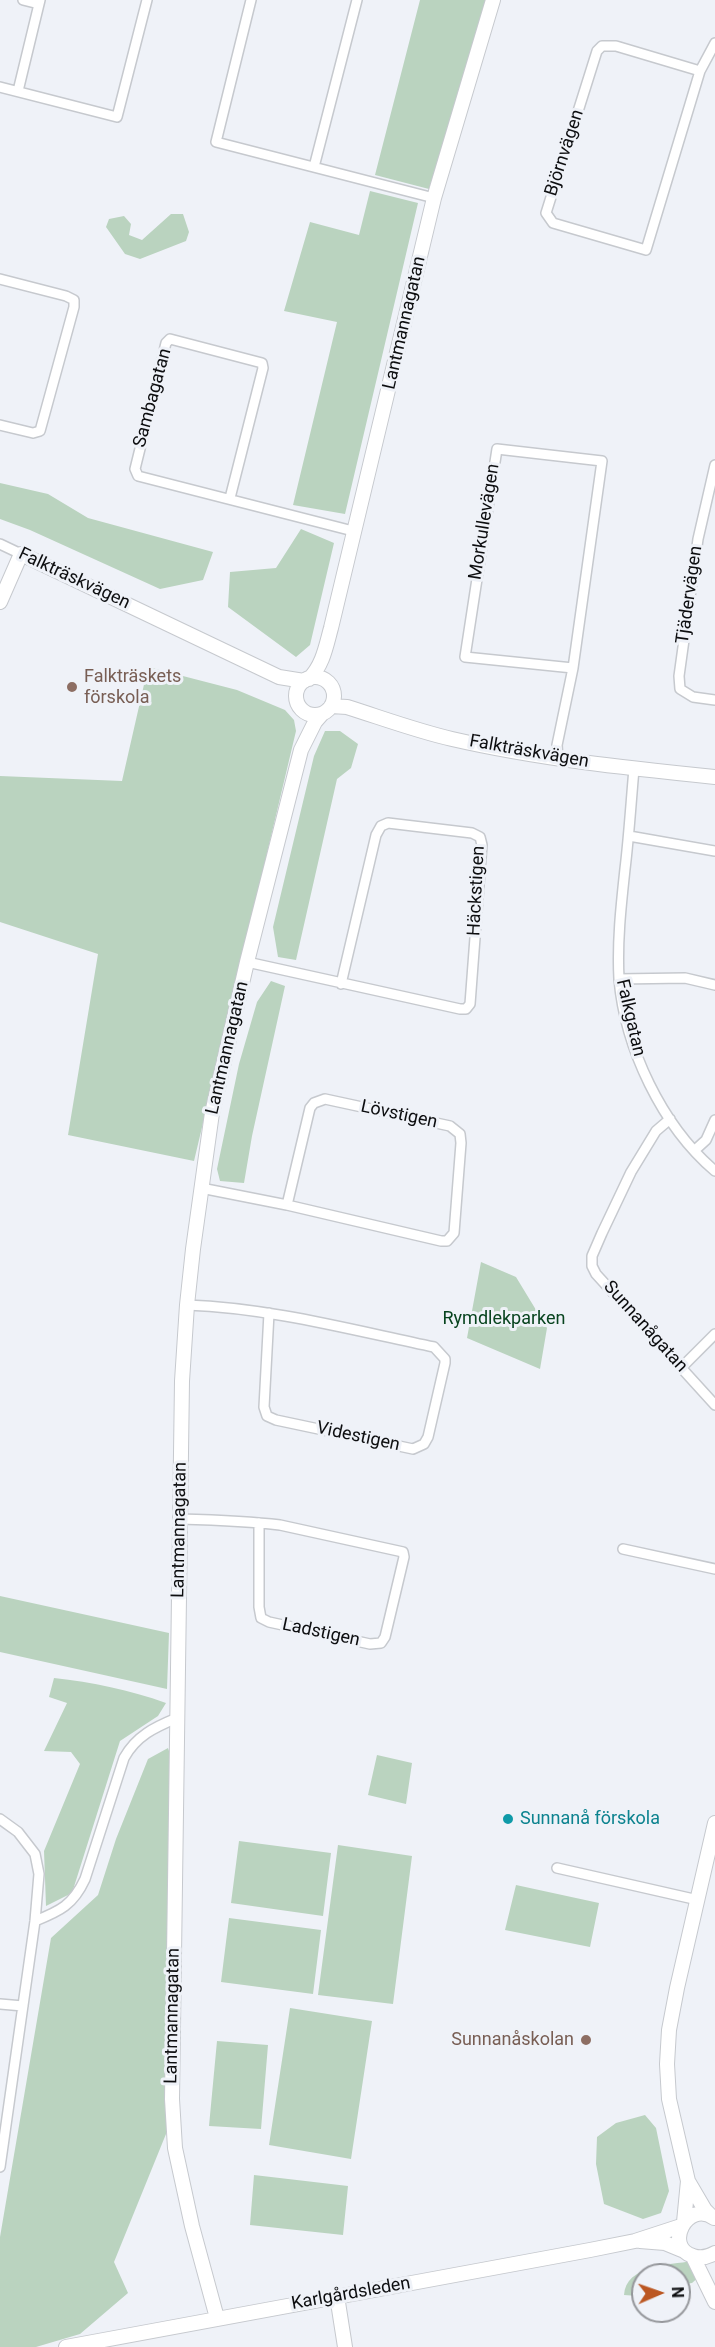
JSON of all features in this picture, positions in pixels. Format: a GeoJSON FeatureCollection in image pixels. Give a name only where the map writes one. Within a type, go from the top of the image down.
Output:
{"type":"FeatureCollection","features":[{"type":"Feature","properties":{"kind":"street"},"geometry":{"type":"LineString","coordinates":[[18,91],[40,2],[23,0]]}},
{"type":"Feature","properties":{"kind":"street"},"geometry":{"type":"LineString","coordinates":[[0,87],[117,117],[147,0]]}},
{"type":"Feature","properties":{"kind":"street"},"geometry":{"type":"LineString","coordinates":[[251,0],[216,142],[434,198]]}},
{"type":"Feature","properties":{"kind":"street"},"geometry":{"type":"LineString","coordinates":[[314,167],[357,0]]}},
{"type":"Feature","properties":{"kind":"street","name":"Lantmannagatan"},"geometry":{"type":"LineString","coordinates":[[306,680],[316,672],[325,648],[434,198],[493,0]]}},
{"type":"Feature","properties":{"kind":"street","name":"Björnvägen"},"geometry":{"type":"LineString","coordinates":[[700,71],[616,46],[602,46],[597,51],[546,213],[553,223],[646,250],[700,71],[715,43]]}},
{"type":"Feature","properties":{"kind":"street"},"geometry":{"type":"LineString","coordinates":[[0,279],[66,296],[74,300],[74,307],[40,430],[33,433],[0,425]]}},
{"type":"Feature","properties":{"kind":"street","name":"Sambagatan"},"geometry":{"type":"LineString","coordinates":[[170,339],[262,363],[263,368],[230,498],[138,476],[135,468],[166,343],[170,339]]}},
{"type":"Feature","properties":{"kind":"street","name":"Morkullevägen"},"geometry":{"type":"LineString","coordinates":[[558,759],[557,745],[573,668],[602,461],[497,449],[465,657],[573,668]]}},
{"type":"Feature","properties":{"kind":"street","name":"Tjädervägen"},"geometry":{"type":"LineString","coordinates":[[715,465],[698,539],[679,676],[680,689],[693,697],[715,700]]}},
{"type":"Feature","properties":{"kind":"street"},"geometry":{"type":"LineString","coordinates":[[230,498],[353,531]]}},
{"type":"Feature","properties":{"kind":"street","name":"Falkträskvägen"},"geometry":{"type":"LineString","coordinates":[[0,544],[279,677]]}},
{"type":"Feature","properties":{"kind":"street"},"geometry":{"type":"LineString","coordinates":[[0,602],[21,554]]}},
{"type":"Feature","properties":{"kind":"street","name":"Lantmannagatan"},"geometry":{"type":"LineString","coordinates":[[301,750],[329,700],[324,667],[325,648]]}},
{"type":"Feature","properties":{"kind":"street"},"geometry":{"type":"LineString","coordinates":[[279,677],[306,680],[320,678],[329,700],[311,714],[305,712],[279,677]]}},
{"type":"Feature","properties":{"kind":"street"},"geometry":{"type":"LineString","coordinates":[[297,700],[306,680]]}},
{"type":"Feature","properties":{"kind":"street","name":"Lantmannagatan"},"geometry":{"type":"LineString","coordinates":[[217,2318],[192,2226],[175,2148],[172,2099],[182,1381],[187,1305],[212,1113],[301,750],[302,724],[297,700]]}},
{"type":"Feature","properties":{"kind":"street","name":"Falkträskvägen"},"geometry":{"type":"LineString","coordinates":[[329,700],[449,738],[558,759],[715,777]]}},
{"type":"Feature","properties":{"kind":"street","name":"Falkgatan"},"geometry":{"type":"LineString","coordinates":[[634,769],[618,935],[619,979],[623,1002],[646,1079],[670,1119],[715,1171]]}},
{"type":"Feature","properties":{"kind":"street","name":"Häckstigen"},"geometry":{"type":"LineString","coordinates":[[248,962],[340,984],[460,1010],[466,1009],[470,1004],[482,845],[480,837],[472,833],[388,823],[381,826],[376,835],[340,984]]}},
{"type":"Feature","properties":{"kind":"street"},"geometry":{"type":"LineString","coordinates":[[629,836],[715,851]]}},
{"type":"Feature","properties":{"kind":"street"},"geometry":{"type":"LineString","coordinates":[[619,979],[685,978],[715,985]]}},
{"type":"Feature","properties":{"kind":"street","name":"Lövstigen"},"geometry":{"type":"LineString","coordinates":[[201,1188],[447,1241],[454,1233],[460,1134],[450,1126],[325,1099],[319,1100],[310,1108],[287,1205]]}},
{"type":"Feature","properties":{"kind":"street","name":"Sunnanågatan"},"geometry":{"type":"LineString","coordinates":[[670,1119],[656,1131],[631,1172],[592,1256],[592,1266],[596,1274],[715,1405]]}},
{"type":"Feature","properties":{"kind":"street"},"geometry":{"type":"LineString","coordinates":[[695,1150],[706,1140],[715,1120]]}},
{"type":"Feature","properties":{"kind":"street","name":"Videstigen"},"geometry":{"type":"LineString","coordinates":[[187,1305],[225,1306],[269,1313],[434,1347],[445,1359],[445,1363],[428,1437],[424,1444],[413,1449],[276,1420],[267,1416],[264,1407],[269,1313]]}},
{"type":"Feature","properties":{"kind":"street"},"geometry":{"type":"LineString","coordinates":[[681,1367],[715,1334]]}},
{"type":"Feature","properties":{"kind":"street","name":"Ladstigen"},"geometry":{"type":"LineString","coordinates":[[180,1519],[259,1522],[403,1552],[385,1637],[381,1642],[370,1644],[269,1622],[261,1618],[259,1522]]}},
{"type":"Feature","properties":{"kind":"street"},"geometry":{"type":"LineString","coordinates":[[623,1549],[715,1569]]}},
{"type":"Feature","properties":{"kind":"street"},"geometry":{"type":"LineString","coordinates":[[35,1921],[60,1911],[77,1895],[85,1879],[124,1758],[132,1744],[160,1725],[177,1718]]}},
{"type":"Feature","properties":{"kind":"street"},"geometry":{"type":"LineString","coordinates":[[0,1819],[9,1823],[35,1854],[39,1874],[35,1921],[0,2167]]}},
{"type":"Feature","properties":{"kind":"street"},"geometry":{"type":"LineString","coordinates":[[713,2218],[705,2210],[688,2181],[669,2099],[668,2064],[671,2019],[714,1828]]}},
{"type":"Feature","properties":{"kind":"street"},"geometry":{"type":"LineString","coordinates":[[557,1868],[698,1900]]}},
{"type":"Feature","properties":{"kind":"street"},"geometry":{"type":"LineString","coordinates":[[0,2004],[22,2006]]}},
{"type":"Feature","properties":{"kind":"street"},"geometry":{"type":"LineString","coordinates":[[688,2181],[679,2242],[688,2253],[715,2302]]}},
{"type":"Feature","properties":{"kind":"street","name":"Karlgårdsleden"},"geometry":{"type":"LineString","coordinates":[[66,2347],[635,2241],[682,2224],[695,2214],[713,2218]]}},
{"type":"Feature","properties":{"kind":"street","name":"Karlgårdsleden"},"geometry":{"type":"LineString","coordinates":[[635,2241],[665,2243],[688,2253]]}},
{"type":"Feature","properties":{"kind":"street"},"geometry":{"type":"LineString","coordinates":[[688,2253],[705,2258],[715,2253]]}},
{"type":"Feature","properties":{"kind":"street"},"geometry":{"type":"LineString","coordinates":[[337,2296],[345,2347]]}},
{"type":"Feature","properties":{"kind":"green space"},"geometry":{"type":"Polygon","coordinates":[[[420,0],[486,0],[429,189],[375,175],[420,0]]]}},
{"type":"Feature","properties":{"kind":"green space"},"geometry":{"type":"Polygon","coordinates":[[[370,191],[418,203],[345,514],[293,505],[337,322],[284,311],[310,222],[359,235],[370,191]]]}},
{"type":"Feature","properties":{"kind":"green space"},"geometry":{"type":"Polygon","coordinates":[[[171,214],[183,214],[189,232],[186,241],[140,259],[125,254],[106,227],[109,219],[124,216],[131,224],[129,235],[142,240],[171,214]]]}},
{"type":"Feature","properties":{"kind":"green space"},"geometry":{"type":"Polygon","coordinates":[[[0,483],[48,494],[88,518],[213,552],[203,580],[160,589],[30,530],[0,519],[0,483]]]}},
{"type":"Feature","properties":{"kind":"green space"},"geometry":{"type":"Polygon","coordinates":[[[301,529],[334,543],[310,645],[296,657],[228,607],[230,572],[276,568],[301,529]]]}},
{"type":"Feature","properties":{"kind":"green space"},"geometry":{"type":"Polygon","coordinates":[[[148,667],[237,690],[285,710],[294,720],[296,731],[194,1161],[68,1135],[98,954],[0,922],[0,776],[122,781],[148,667]]]}},
{"type":"Feature","properties":{"kind":"green space"},"geometry":{"type":"Polygon","coordinates":[[[325,731],[340,731],[358,744],[351,768],[337,779],[296,960],[278,957],[273,927],[314,756],[325,731]]]}},
{"type":"Feature","properties":{"kind":"green space"},"geometry":{"type":"Polygon","coordinates":[[[271,981],[285,986],[244,1183],[220,1181],[217,1169],[239,1064],[257,1002],[271,981]]]}},
{"type":"Feature","properties":{"kind":"green space","name":"Rymdlekparken"},"geometry":{"type":"Polygon","coordinates":[[[481,1262],[516,1277],[547,1328],[540,1369],[467,1338],[481,1262]]]}},
{"type":"Feature","properties":{"kind":"green space"},"geometry":{"type":"Polygon","coordinates":[[[0,1596],[169,1633],[167,1689],[0,1652],[0,1596]]]}},
{"type":"Feature","properties":{"kind":"green space"},"geometry":{"type":"Polygon","coordinates":[[[54,1678],[111,1687],[166,1703],[158,1716],[120,1741],[72,1893],[46,1906],[44,1851],[80,1764],[71,1752],[44,1751],[67,1703],[49,1697],[54,1678]]]}},
{"type":"Feature","properties":{"kind":"green space"},"geometry":{"type":"Polygon","coordinates":[[[168,1748],[172,1760],[166,2134],[114,2262],[128,2293],[80,2334],[36,2347],[0,2347],[0,2237],[51,1938],[98,1895],[116,1839],[148,1759],[168,1748]]]}},
{"type":"Feature","properties":{"kind":"green space"},"geometry":{"type":"Polygon","coordinates":[[[377,1755],[412,1763],[406,1804],[368,1795],[377,1755]]]}},
{"type":"Feature","properties":{"kind":"green space"},"geometry":{"type":"Polygon","coordinates":[[[239,1841],[331,1853],[323,1916],[231,1903],[239,1841]]]}},
{"type":"Feature","properties":{"kind":"green space"},"geometry":{"type":"Polygon","coordinates":[[[338,1845],[412,1856],[393,2004],[318,1995],[338,1845]]]}},
{"type":"Feature","properties":{"kind":"green space"},"geometry":{"type":"Polygon","coordinates":[[[516,1885],[599,1903],[590,1947],[505,1930],[516,1885]]]}},
{"type":"Feature","properties":{"kind":"green space"},"geometry":{"type":"Polygon","coordinates":[[[229,1918],[321,1930],[313,1994],[221,1982],[229,1918]]]}},
{"type":"Feature","properties":{"kind":"green space"},"geometry":{"type":"Polygon","coordinates":[[[290,2008],[372,2021],[351,2159],[269,2145],[290,2008]]]}},
{"type":"Feature","properties":{"kind":"green space"},"geometry":{"type":"Polygon","coordinates":[[[217,2041],[268,2045],[261,2129],[209,2126],[217,2041]]]}},
{"type":"Feature","properties":{"kind":"green space"},"geometry":{"type":"Polygon","coordinates":[[[645,2115],[656,2128],[669,2191],[661,2213],[643,2219],[604,2204],[596,2164],[597,2137],[616,2123],[645,2115]]]}},
{"type":"Feature","properties":{"kind":"green space"},"geometry":{"type":"Polygon","coordinates":[[[254,2175],[348,2186],[343,2235],[250,2225],[254,2175]]]}},
{"type":"Feature","properties":{"kind":"green space"},"geometry":{"type":"Polygon","coordinates":[[[692,2261],[700,2276],[691,2283],[691,2263],[680,2263],[692,2261]]]}},
{"type":"Feature","properties":{"kind":"green space"},"geometry":{"type":"Polygon","coordinates":[[[631,2279],[631,2296],[624,2295],[631,2279]]]}},
{"type":"Feature","properties":{"kind":"place","name":"Falkträskets förskola"},"geometry":{"type":"Point","coordinates":[72,687]}},
{"type":"Feature","properties":{"kind":"place","name":"Sunnanå förskola"},"geometry":{"type":"Point","coordinates":[508,1819]}},
{"type":"Feature","properties":{"kind":"place","name":"Sunnanåskolan"},"geometry":{"type":"Point","coordinates":[586,2040]}}]}
